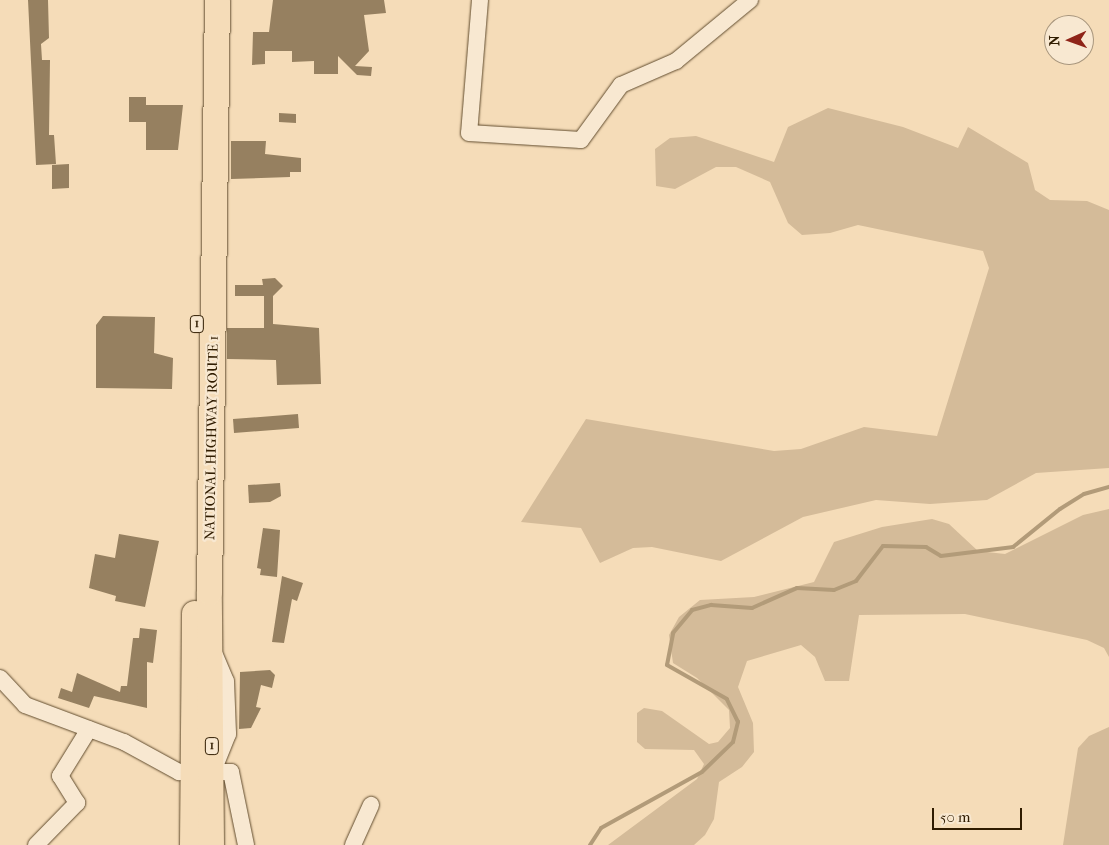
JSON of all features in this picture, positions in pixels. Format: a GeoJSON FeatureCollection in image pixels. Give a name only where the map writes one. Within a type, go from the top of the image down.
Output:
{"type":"FeatureCollection","features":[{"type":"Feature","properties":{"kind":"highway","name":"NATIONAL HIGHWAY ROUTE 1"},"geometry":{"type":"LineString","coordinates":[[200,0],[208,84]]}},
{"type":"Feature","properties":{"kind":"highway","name":"NATIONAL HIGHWAY ROUTE 1"},"geometry":{"type":"LineString","coordinates":[[192,845],[212,773],[205,314],[208,84],[217,0]]}},
{"type":"Feature","properties":{"kind":"highway","name":"NATIONAL HIGHWAY ROUTE 1"},"geometry":{"type":"LineString","coordinates":[[205,372],[211,647],[211,845]]}},
{"type":"Feature","properties":{"kind":"street"},"geometry":{"type":"LineString","coordinates":[[480,0],[469,133],[581,140],[621,86],[676,61],[750,0]]}},
{"type":"Feature","properties":{"kind":"street"},"geometry":{"type":"LineString","coordinates":[[211,647],[226,681],[228,734],[212,773],[246,845]]}},
{"type":"Feature","properties":{"kind":"street"},"geometry":{"type":"LineString","coordinates":[[0,678],[25,705],[124,742],[179,772],[212,773]]}},
{"type":"Feature","properties":{"kind":"street"},"geometry":{"type":"LineString","coordinates":[[36,845],[77,803],[60,776],[90,729]]}},
{"type":"Feature","properties":{"kind":"street"},"geometry":{"type":"LineString","coordinates":[[353,845],[371,805]]}},
{"type":"Feature","properties":{"kind":"shaded area"},"geometry":{"type":"Polygon","coordinates":[[[828,108],[903,127],[958,148],[968,127],[1028,163],[1035,190],[1050,200],[1087,201],[1109,210],[1109,468],[1036,473],[987,500],[930,504],[876,500],[803,517],[721,561],[652,547],[633,548],[600,563],[581,528],[521,522],[586,419],[774,451],[801,449],[864,427],[937,436],[989,268],[983,251],[858,225],[830,233],[802,235],[788,223],[770,182],[736,167],[716,167],[675,189],[656,186],[655,149],[670,138],[696,136],[774,162],[788,127],[828,108]]]}},
{"type":"Feature","properties":{"kind":"shaded area"},"geometry":{"type":"Polygon","coordinates":[[[1109,509],[1109,657],[1104,648],[1087,640],[965,614],[859,615],[849,681],[825,681],[815,657],[801,645],[747,661],[738,687],[753,723],[754,752],[742,767],[719,782],[714,819],[705,835],[694,845],[608,845],[697,779],[704,764],[694,750],[645,749],[637,742],[637,713],[644,708],[662,711],[709,744],[718,742],[730,728],[729,710],[697,678],[673,663],[669,635],[679,617],[700,600],[754,597],[814,582],[834,542],[882,527],[932,519],[949,524],[978,551],[1005,554],[1083,515],[1109,509]]]}},
{"type":"Feature","properties":{"kind":"shaded area"},"geometry":{"type":"Polygon","coordinates":[[[1109,727],[1109,845],[1063,845],[1078,748],[1089,736],[1109,727]]]}},
{"type":"Feature","properties":{"kind":"building"},"geometry":{"type":"Polygon","coordinates":[[[28,0],[48,0],[49,38],[41,44],[42,60],[50,60],[49,135],[54,135],[56,164],[36,165],[28,0]]]}},
{"type":"Feature","properties":{"kind":"building"},"geometry":{"type":"Polygon","coordinates":[[[273,0],[384,0],[386,13],[364,15],[369,51],[355,66],[372,67],[371,76],[357,75],[338,56],[338,74],[314,74],[314,61],[292,62],[292,51],[265,51],[265,64],[252,65],[253,32],[269,32],[273,0]]]}},
{"type":"Feature","properties":{"kind":"building"},"geometry":{"type":"Polygon","coordinates":[[[129,97],[146,97],[146,105],[183,105],[178,150],[146,150],[146,122],[129,122],[129,97]]]}},
{"type":"Feature","properties":{"kind":"building"},"geometry":{"type":"Polygon","coordinates":[[[279,113],[296,114],[296,123],[279,122],[279,113]]]}},
{"type":"Feature","properties":{"kind":"building"},"geometry":{"type":"Polygon","coordinates":[[[231,141],[266,141],[265,154],[301,158],[301,172],[290,172],[290,177],[231,179],[231,141]]]}},
{"type":"Feature","properties":{"kind":"building"},"geometry":{"type":"Polygon","coordinates":[[[69,164],[69,188],[52,189],[52,165],[69,164]]]}},
{"type":"Feature","properties":{"kind":"building"},"geometry":{"type":"Polygon","coordinates":[[[275,278],[283,286],[273,296],[273,324],[319,328],[321,384],[277,385],[276,360],[227,359],[227,328],[264,328],[264,296],[235,296],[235,285],[263,285],[262,279],[275,278]]]}},
{"type":"Feature","properties":{"kind":"building"},"geometry":{"type":"Polygon","coordinates":[[[103,316],[155,317],[154,353],[173,358],[172,389],[96,388],[96,325],[103,316]]]}},
{"type":"Feature","properties":{"kind":"building"},"geometry":{"type":"Polygon","coordinates":[[[298,414],[299,428],[234,433],[233,419],[298,414]]]}},
{"type":"Feature","properties":{"kind":"building"},"geometry":{"type":"Polygon","coordinates":[[[280,483],[281,496],[270,502],[249,503],[248,485],[280,483]]]}},
{"type":"Feature","properties":{"kind":"building"},"geometry":{"type":"Polygon","coordinates":[[[263,528],[280,530],[277,577],[260,575],[261,569],[257,568],[263,528]]]}},
{"type":"Feature","properties":{"kind":"building"},"geometry":{"type":"Polygon","coordinates":[[[119,534],[159,541],[145,607],[115,601],[116,596],[89,588],[95,554],[115,558],[119,534]]]}},
{"type":"Feature","properties":{"kind":"building"},"geometry":{"type":"Polygon","coordinates":[[[282,576],[303,583],[297,601],[292,599],[284,643],[272,642],[282,576]]]}},
{"type":"Feature","properties":{"kind":"building"},"geometry":{"type":"Polygon","coordinates":[[[140,628],[157,630],[153,663],[147,662],[147,708],[94,696],[89,708],[58,698],[61,688],[72,692],[77,673],[120,692],[121,686],[127,686],[133,638],[139,638],[140,628]]]}},
{"type":"Feature","properties":{"kind":"building"},"geometry":{"type":"Polygon","coordinates":[[[270,670],[275,675],[272,688],[261,685],[256,707],[261,708],[251,728],[239,729],[240,672],[270,670]]]}},
{"type":"Feature","properties":{"kind":"waterway"},"geometry":{"type":"LineString","coordinates":[[590,845],[601,828],[702,772],[733,742],[738,722],[727,699],[667,665],[673,633],[692,610],[711,605],[752,608],[797,588],[834,590],[856,581],[883,546],[926,547],[941,556],[1013,547],[1060,509],[1084,494],[1109,487]]}}]}
